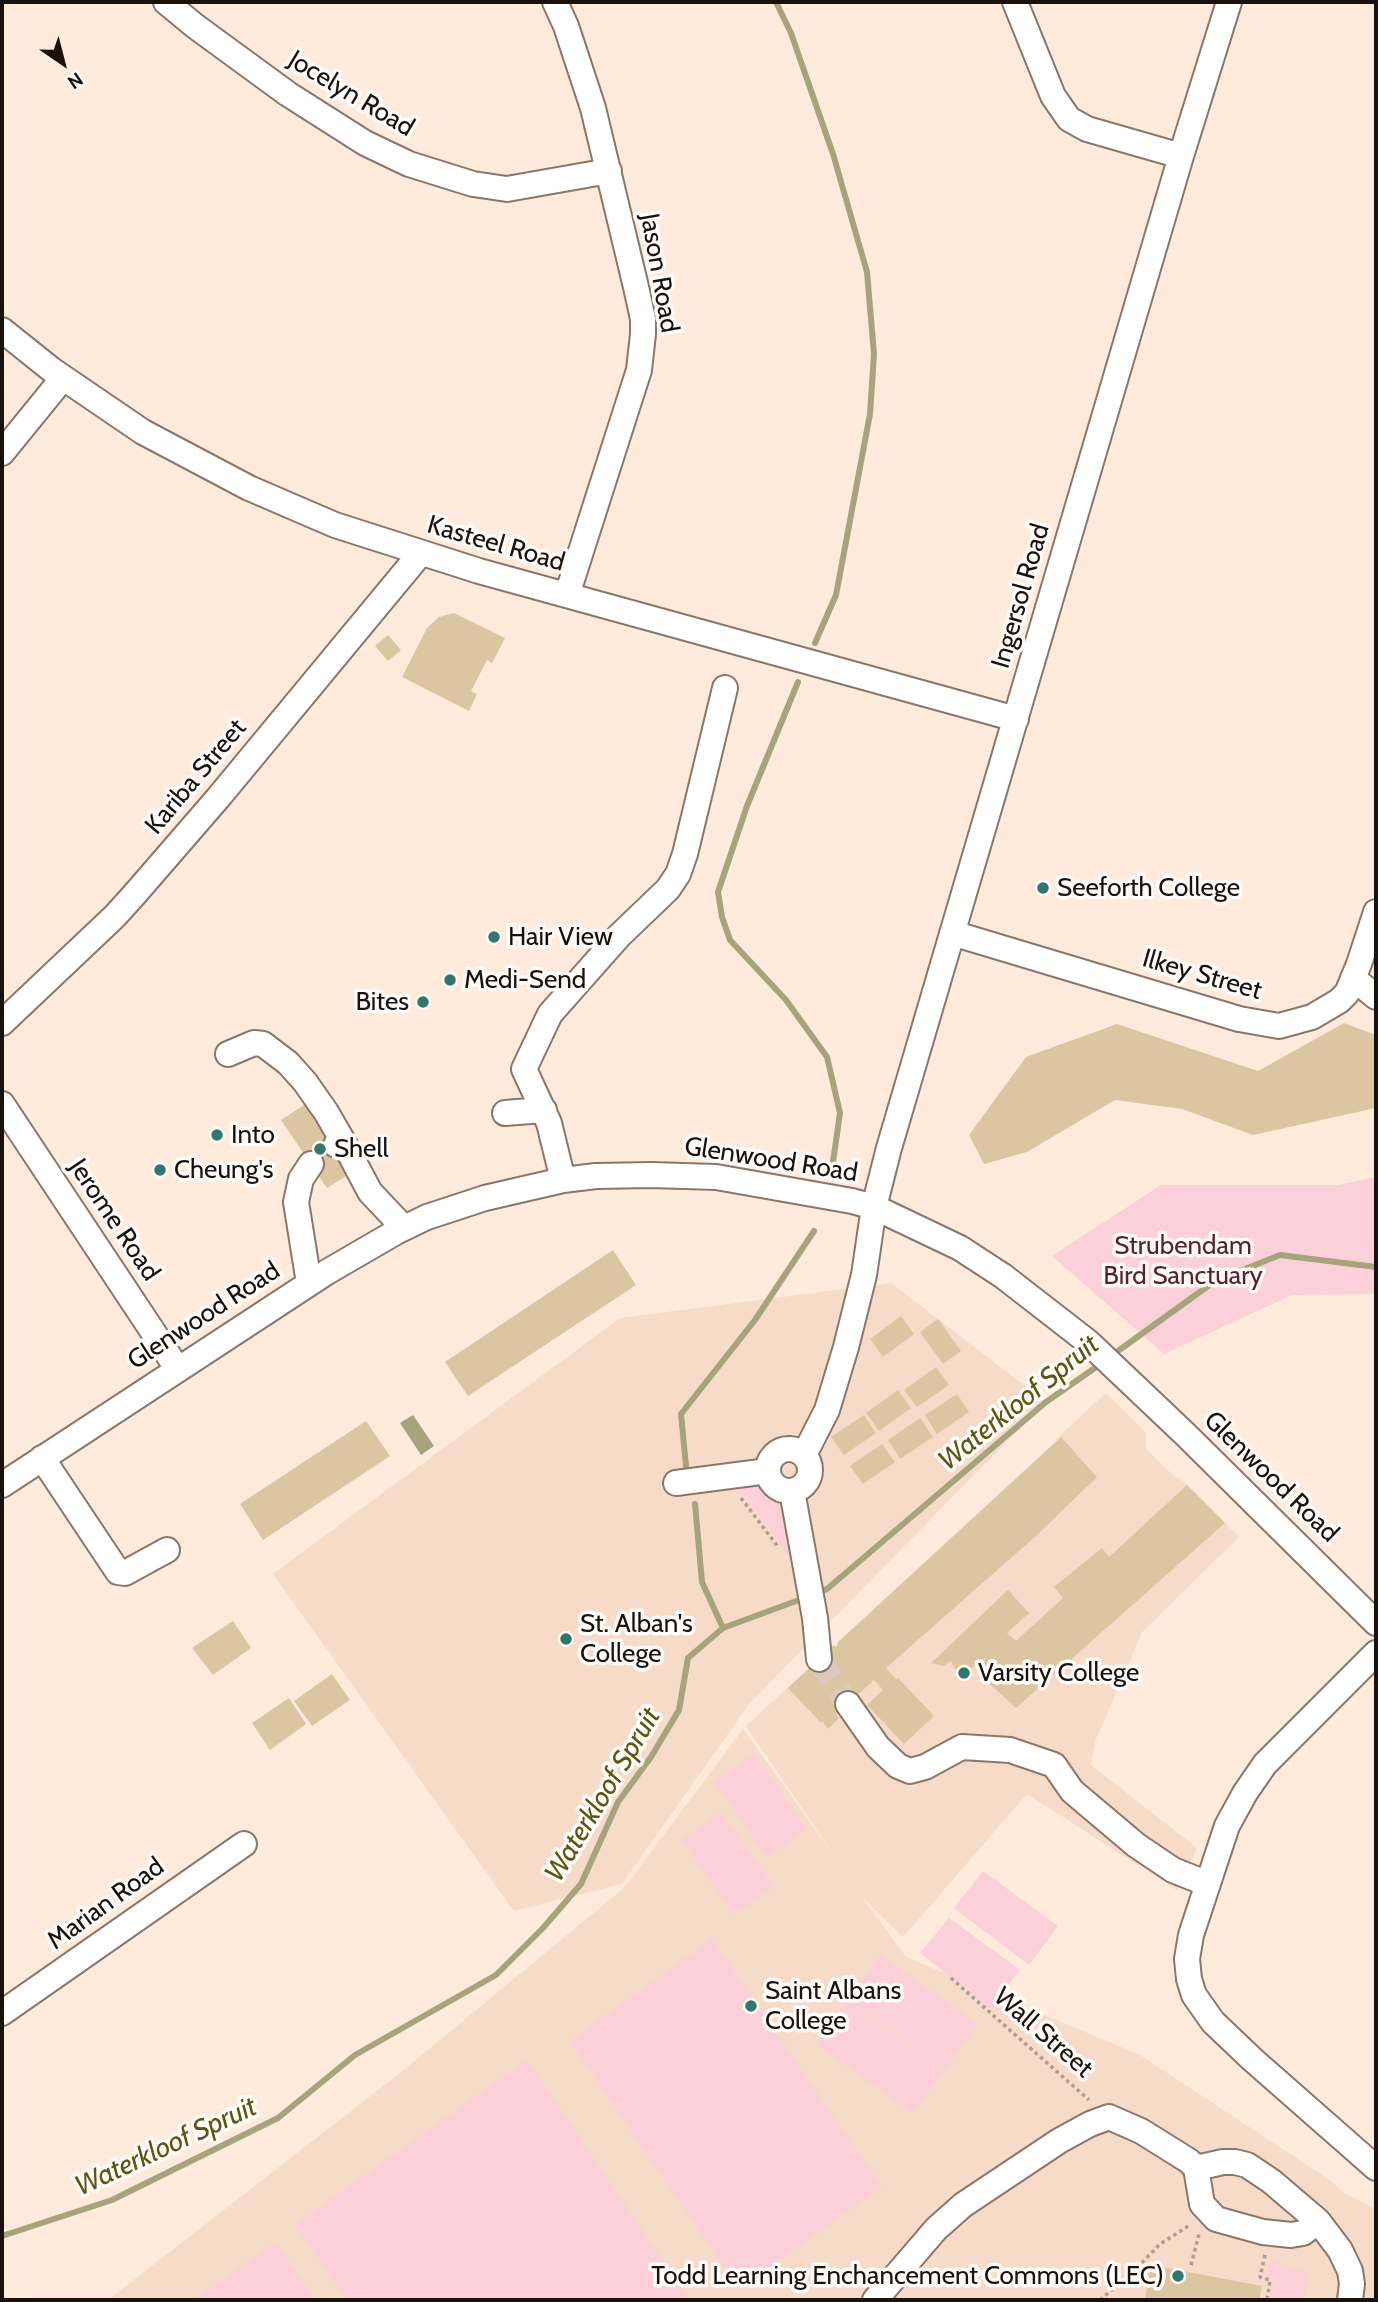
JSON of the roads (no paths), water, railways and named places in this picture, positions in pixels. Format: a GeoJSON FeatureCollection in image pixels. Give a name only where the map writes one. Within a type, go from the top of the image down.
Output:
{"type":"FeatureCollection","features":[{"type":"Feature","properties":{"kind":"street","name":"Jocelyn Road"},"geometry":{"type":"LineString","coordinates":[[166,2],[297,100],[365,143],[409,164],[473,184],[507,189],[609,171]]}},
{"type":"Feature","properties":{"kind":"street","name":"Jason Road"},"geometry":{"type":"LineString","coordinates":[[555,2],[582,72],[609,171],[643,319],[639,370],[567,595]]}},
{"type":"Feature","properties":{"kind":"street"},"geometry":{"type":"LineString","coordinates":[[1015,2],[1053,96],[1069,119],[1087,129],[1181,156]]}},
{"type":"Feature","properties":{"kind":"street","name":"Ingersol Road"},"geometry":{"type":"LineString","coordinates":[[804,1455],[827,1410],[846,1347],[864,1275],[874,1207],[952,933],[1181,156],[1230,2]]}},
{"type":"Feature","properties":{"kind":"street","name":"Kasteel Road"},"geometry":{"type":"LineString","coordinates":[[2,330],[63,378],[143,432],[249,488],[335,525],[420,554],[1016,719]]}},
{"type":"Feature","properties":{"kind":"street"},"geometry":{"type":"LineString","coordinates":[[2,453],[63,378]]}},
{"type":"Feature","properties":{"kind":"street","name":"Kariba Street"},"geometry":{"type":"LineString","coordinates":[[2,1024],[115,916],[142,886],[420,554]]}},
{"type":"Feature","properties":{"kind":"street"},"geometry":{"type":"LineString","coordinates":[[563,1180],[544,1110],[524,1069],[550,1014],[619,936],[668,889],[678,874],[725,688]]}},
{"type":"Feature","properties":{"kind":"street","name":"Ilkey Street"},"geometry":{"type":"LineString","coordinates":[[952,933],[1257,1024],[1279,1026],[1312,1017],[1347,993],[1376,912]]}},
{"type":"Feature","properties":{"kind":"street"},"geometry":{"type":"LineString","coordinates":[[1353,978],[1376,998]]}},
{"type":"Feature","properties":{"kind":"street"},"geometry":{"type":"LineString","coordinates":[[228,1054],[254,1044],[263,1044],[288,1063],[326,1112],[340,1144],[370,1192],[404,1228]]}},
{"type":"Feature","properties":{"kind":"street","name":"Jerome Road"},"geometry":{"type":"LineString","coordinates":[[2,1104],[177,1368]]}},
{"type":"Feature","properties":{"kind":"street"},"geometry":{"type":"LineString","coordinates":[[505,1113],[544,1110]]}},
{"type":"Feature","properties":{"kind":"street"},"geometry":{"type":"LineString","coordinates":[[309,1283],[298,1228],[296,1202],[301,1179],[311,1164]]}},
{"type":"Feature","properties":{"kind":"street","name":"Glenwood Road"},"geometry":{"type":"LineString","coordinates":[[2,1485],[309,1283],[427,1217],[485,1198],[563,1180],[607,1176],[701,1176],[754,1182],[874,1207],[960,1248],[1003,1276],[1088,1342],[1376,1623]]}},
{"type":"Feature","properties":{"kind":"street"},"geometry":{"type":"LineString","coordinates":[[793,1449],[804,1455],[809,1463],[809,1476],[801,1488],[792,1491],[781,1490],[775,1486],[768,1471],[770,1461],[780,1451],[793,1449]]}},
{"type":"Feature","properties":{"kind":"street"},"geometry":{"type":"LineString","coordinates":[[42,1458],[118,1572],[125,1573],[166,1550]]}},
{"type":"Feature","properties":{"kind":"street"},"geometry":{"type":"LineString","coordinates":[[676,1483],[768,1471]]}},
{"type":"Feature","properties":{"kind":"street"},"geometry":{"type":"LineString","coordinates":[[792,1491],[820,1659]]}},
{"type":"Feature","properties":{"kind":"street"},"geometry":{"type":"LineString","coordinates":[[1376,1653],[1258,1774],[1236,1808],[1227,1826],[1188,1951],[1189,1979],[1203,2010],[1224,2034],[1376,2168]]}},
{"type":"Feature","properties":{"kind":"street"},"geometry":{"type":"LineString","coordinates":[[848,1704],[878,1748],[898,1766],[910,1771],[925,1767],[962,1747],[1010,1750],[1054,1765],[1080,1799],[1136,1844],[1173,1870],[1208,1884]]}},
{"type":"Feature","properties":{"kind":"street","name":"Marian Road"},"geometry":{"type":"LineString","coordinates":[[2,2013],[244,1844]]}},
{"type":"Feature","properties":{"kind":"street"},"geometry":{"type":"LineString","coordinates":[[875,2300],[936,2229],[980,2192],[1075,2132],[1109,2117],[1141,2131],[1189,2161],[1196,2168],[1200,2199],[1210,2214],[1228,2224],[1269,2233],[1300,2235],[1318,2221]]}},
{"type":"Feature","properties":{"kind":"street"},"geometry":{"type":"LineString","coordinates":[[1196,2168],[1223,2162],[1247,2165],[1271,2181],[1318,2221],[1340,2250],[1350,2272],[1350,2300]]}},
{"type":"Feature","properties":{"kind":"waterway"},"geometry":{"type":"LineString","coordinates":[[776,2],[791,33],[833,154],[867,272],[874,354],[870,414],[836,595],[815,643]]}},
{"type":"Feature","properties":{"kind":"waterway"},"geometry":{"type":"LineString","coordinates":[[798,682],[747,806],[718,892],[722,917],[730,940],[786,1000],[827,1057],[840,1113],[833,1162]]}},
{"type":"Feature","properties":{"kind":"waterway"},"geometry":{"type":"LineString","coordinates":[[686,1466],[681,1414],[755,1320],[814,1231]]}},
{"type":"Feature","properties":{"kind":"waterway","name":"Waterkloof Spruit"},"geometry":{"type":"LineString","coordinates":[[1111,1356],[1215,1281],[1280,1255],[1376,1267]]}},
{"type":"Feature","properties":{"kind":"waterway","name":"Waterkloof Spruit"},"geometry":{"type":"LineString","coordinates":[[817,1593],[827,1589],[1046,1402],[1102,1363]]}},
{"type":"Feature","properties":{"kind":"waterway"},"geometry":{"type":"LineString","coordinates":[[695,1504],[702,1582],[723,1628]]}},
{"type":"Feature","properties":{"kind":"waterway","name":"Waterkloof Spruit"},"geometry":{"type":"LineString","coordinates":[[2,2236],[112,2200],[278,2118],[355,2055],[496,1975],[543,1928],[581,1884],[618,1802],[651,1757],[679,1710],[688,1658],[723,1628],[807,1597]]}},
{"type":"Feature","properties":{"kind":"tunnel"},"geometry":{"type":"LineString","coordinates":[[819,1659],[848,1704]]}},
{"type":"Feature","properties":{"kind":"place","name":"Seeforth College"},"geometry":{"type":"Point","coordinates":[1043,888]}},
{"type":"Feature","properties":{"kind":"place","name":"Hair View"},"geometry":{"type":"Point","coordinates":[494,937]}},
{"type":"Feature","properties":{"kind":"place","name":"Medi-Send"},"geometry":{"type":"Point","coordinates":[450,980]}},
{"type":"Feature","properties":{"kind":"place","name":"Bites"},"geometry":{"type":"Point","coordinates":[423,1002]}},
{"type":"Feature","properties":{"kind":"place","name":"Into"},"geometry":{"type":"Point","coordinates":[217,1135]}},
{"type":"Feature","properties":{"kind":"place","name":"Shell"},"geometry":{"type":"Point","coordinates":[320,1149]}},
{"type":"Feature","properties":{"kind":"place","name":"Cheung's"},"geometry":{"type":"Point","coordinates":[160,1170]}},
{"type":"Feature","properties":{"kind":"place","name":"St. Alban's College"},"geometry":{"type":"Point","coordinates":[566,1639]}},
{"type":"Feature","properties":{"kind":"place","name":"Varsity College"},"geometry":{"type":"Point","coordinates":[964,1673]}},
{"type":"Feature","properties":{"kind":"place","name":"Saint Albans College"},"geometry":{"type":"Point","coordinates":[751,2006]}},
{"type":"Feature","properties":{"kind":"place","name":"Todd Learning Enchancement Commons (LEC)"},"geometry":{"type":"Point","coordinates":[1178,2276]}},
{"type":"Feature","properties":{"kind":"park label","name":"Strubendam Bird Sanctuary"},"geometry":{"type":"Point","coordinates":[1183,1261]}}]}
